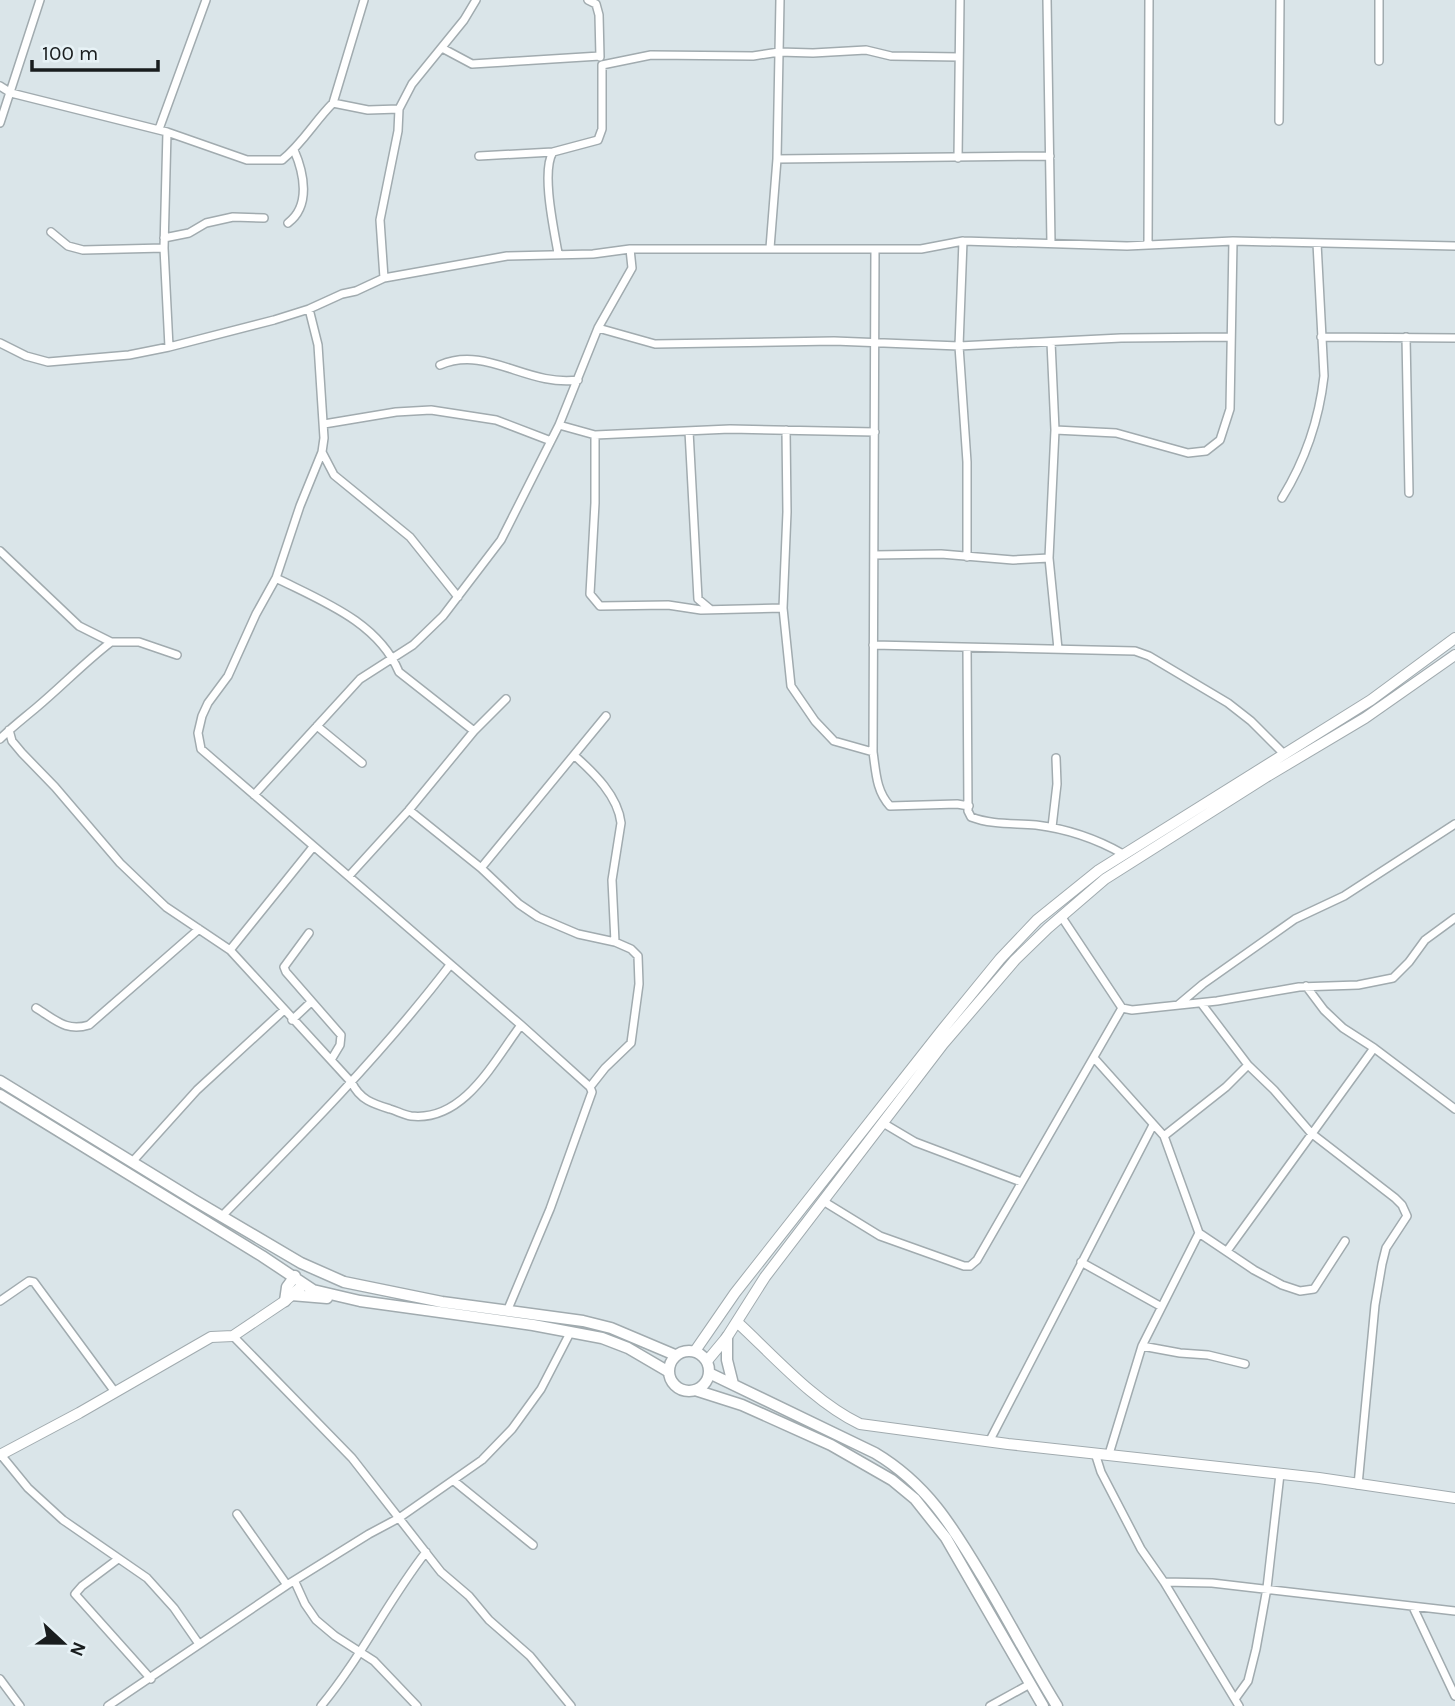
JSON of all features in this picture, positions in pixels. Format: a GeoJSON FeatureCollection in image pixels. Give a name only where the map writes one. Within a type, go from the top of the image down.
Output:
{"type":"FeatureCollection","features":[{"type":"Feature","properties":{"kind":"main road"},"geometry":{"type":"LineString","coordinates":[[695,1351],[735,1293],[942,1030],[1000,960],[1052,906],[1123,854],[1371,700],[1455,638]]}},
{"type":"Feature","properties":{"kind":"main road"},"geometry":{"type":"LineString","coordinates":[[695,1390],[704,1384],[708,1367],[765,1278],[943,1044],[1015,960],[1105,879],[1266,777],[1366,718],[1455,655]]}},
{"type":"Feature","properties":{"kind":"main road"},"geometry":{"type":"LineString","coordinates":[[0,1081],[222,1216],[313,1268],[357,1286],[554,1316],[611,1328],[676,1355]]}},
{"type":"Feature","properties":{"kind":"main road"},"geometry":{"type":"LineString","coordinates":[[0,1095],[295,1276],[303,1285],[313,1290],[354,1300],[553,1329],[616,1343],[668,1372]]}},
{"type":"Feature","properties":{"kind":"main road"},"geometry":{"type":"LineString","coordinates":[[288,1298],[287,1287],[295,1276]]}},
{"type":"Feature","properties":{"kind":"main road"},"geometry":{"type":"LineString","coordinates":[[0,1455],[211,1337],[233,1336],[303,1285]]}},
{"type":"Feature","properties":{"kind":"main road"},"geometry":{"type":"LineString","coordinates":[[288,1298],[354,1300]]}},
{"type":"Feature","properties":{"kind":"main road"},"geometry":{"type":"LineString","coordinates":[[553,1329],[554,1316]]}},
{"type":"Feature","properties":{"kind":"main road"},"geometry":{"type":"LineString","coordinates":[[737,1321],[822,1400],[860,1424],[989,1442],[1280,1474],[1455,1498]]}},
{"type":"Feature","properties":{"kind":"main road"},"geometry":{"type":"LineString","coordinates":[[727,1337],[727,1360],[733,1384]]}},
{"type":"Feature","properties":{"kind":"main road"},"geometry":{"type":"LineString","coordinates":[[695,1351],[681,1352],[669,1366],[670,1379],[680,1389],[695,1390],[742,1405],[831,1445],[892,1480],[915,1499],[946,1538],[1043,1706]]}},
{"type":"Feature","properties":{"kind":"main road"},"geometry":{"type":"LineString","coordinates":[[695,1351],[708,1367],[733,1384],[875,1453],[898,1467],[926,1493],[956,1532],[1057,1706]]}},
{"type":"Feature","properties":{"kind":"street"},"geometry":{"type":"LineString","coordinates":[[0,123],[40,0]]}},
{"type":"Feature","properties":{"kind":"street"},"geometry":{"type":"LineString","coordinates":[[169,347],[164,248],[163,131],[206,0]]}},
{"type":"Feature","properties":{"kind":"street"},"geometry":{"type":"LineString","coordinates":[[0,86],[10,93],[163,131],[247,160],[282,160],[294,150],[333,103],[364,0]]}},
{"type":"Feature","properties":{"kind":"street"},"geometry":{"type":"LineString","coordinates":[[384,278],[380,220],[398,131],[399,109],[412,84],[464,20],[476,0]]}},
{"type":"Feature","properties":{"kind":"street"},"geometry":{"type":"LineString","coordinates":[[479,156],[553,152],[598,140],[602,129],[599,15],[596,4],[588,0]]}},
{"type":"Feature","properties":{"kind":"street"},"geometry":{"type":"LineString","coordinates":[[770,248],[777,159],[780,0]]}},
{"type":"Feature","properties":{"kind":"street"},"geometry":{"type":"LineString","coordinates":[[958,158],[960,0]]}},
{"type":"Feature","properties":{"kind":"street"},"geometry":{"type":"LineString","coordinates":[[1047,0],[1051,243]]}},
{"type":"Feature","properties":{"kind":"street"},"geometry":{"type":"LineString","coordinates":[[1148,245],[1149,0]]}},
{"type":"Feature","properties":{"kind":"street"},"geometry":{"type":"LineString","coordinates":[[1279,121],[1280,0]]}},
{"type":"Feature","properties":{"kind":"street"},"geometry":{"type":"LineString","coordinates":[[1379,0],[1379,61]]}},
{"type":"Feature","properties":{"kind":"street"},"geometry":{"type":"LineString","coordinates":[[442,48],[472,64],[600,56]]}},
{"type":"Feature","properties":{"kind":"street"},"geometry":{"type":"LineString","coordinates":[[602,65],[651,55],[753,56],[779,52],[866,50],[891,57],[959,57]]}},
{"type":"Feature","properties":{"kind":"street"},"geometry":{"type":"LineString","coordinates":[[333,103],[368,110],[399,109]]}},
{"type":"Feature","properties":{"kind":"street"},"geometry":{"type":"LineString","coordinates":[[288,223],[296,217],[304,195],[301,166],[294,150]]}},
{"type":"Feature","properties":{"kind":"street"},"geometry":{"type":"LineString","coordinates":[[553,152],[548,159],[549,197],[558,253]]}},
{"type":"Feature","properties":{"kind":"street"},"geometry":{"type":"LineString","coordinates":[[777,159],[1050,156]]}},
{"type":"Feature","properties":{"kind":"street"},"geometry":{"type":"LineString","coordinates":[[164,238],[189,233],[206,223],[233,217],[264,218]]}},
{"type":"Feature","properties":{"kind":"street"},"geometry":{"type":"LineString","coordinates":[[51,232],[68,246],[83,250],[164,248]]}},
{"type":"Feature","properties":{"kind":"street"},"geometry":{"type":"LineString","coordinates":[[964,241],[959,346],[967,462],[967,557]]}},
{"type":"Feature","properties":{"kind":"street"},"geometry":{"type":"LineString","coordinates":[[0,343],[26,356],[48,362],[129,355],[274,320],[309,309],[384,278],[507,256],[542,257],[558,253],[593,254],[630,249],[921,249],[964,241],[1148,245],[1233,241],[1455,246]]}},
{"type":"Feature","properties":{"kind":"street"},"geometry":{"type":"LineString","coordinates":[[1055,430],[1116,433],[1188,453],[1206,451],[1220,440],[1230,409],[1233,241]]}},
{"type":"Feature","properties":{"kind":"street"},"geometry":{"type":"LineString","coordinates":[[1282,498],[1297,473],[1317,422],[1324,376],[1317,243]]}},
{"type":"Feature","properties":{"kind":"street"},"geometry":{"type":"LineString","coordinates":[[254,795],[360,679],[413,645],[458,597],[501,540],[559,425],[598,328],[632,268],[630,249]]}},
{"type":"Feature","properties":{"kind":"street"},"geometry":{"type":"LineString","coordinates":[[875,249],[873,752],[879,791],[890,806],[969,806]]}},
{"type":"Feature","properties":{"kind":"street"},"geometry":{"type":"LineString","coordinates":[[309,309],[318,345],[324,424],[321,452],[276,578],[228,676],[208,703],[198,733],[201,749],[590,1087],[592,1092],[550,1209],[508,1310]]}},
{"type":"Feature","properties":{"kind":"street"},"geometry":{"type":"LineString","coordinates":[[598,328],[655,344],[834,341],[959,346],[1121,338],[1230,337]]}},
{"type":"Feature","properties":{"kind":"street"},"geometry":{"type":"LineString","coordinates":[[1321,337],[1455,338]]}},
{"type":"Feature","properties":{"kind":"street"},"geometry":{"type":"LineString","coordinates":[[1406,337],[1409,494]]}},
{"type":"Feature","properties":{"kind":"street"},"geometry":{"type":"LineString","coordinates":[[1051,342],[1055,430],[1049,558],[1058,649]]}},
{"type":"Feature","properties":{"kind":"street"},"geometry":{"type":"LineString","coordinates":[[440,365],[457,359],[488,361],[528,376],[563,382],[578,380]]}},
{"type":"Feature","properties":{"kind":"street"},"geometry":{"type":"LineString","coordinates":[[324,424],[396,412],[431,410],[496,420],[551,441]]}},
{"type":"Feature","properties":{"kind":"street"},"geometry":{"type":"LineString","coordinates":[[559,425],[595,435],[689,430],[875,432]]}},
{"type":"Feature","properties":{"kind":"street"},"geometry":{"type":"LineString","coordinates":[[689,430],[698,599],[711,609]]}},
{"type":"Feature","properties":{"kind":"street"},"geometry":{"type":"LineString","coordinates":[[786,430],[787,512],[783,607],[791,686],[815,721],[834,741],[873,752]]}},
{"type":"Feature","properties":{"kind":"street"},"geometry":{"type":"LineString","coordinates":[[595,435],[595,503],[590,594],[594,601],[600,606],[668,605],[711,609],[783,607]]}},
{"type":"Feature","properties":{"kind":"street"},"geometry":{"type":"LineString","coordinates":[[321,452],[334,475],[411,537],[458,597]]}},
{"type":"Feature","properties":{"kind":"street"},"geometry":{"type":"LineString","coordinates":[[0,551],[79,625],[111,642],[139,642],[177,655]]}},
{"type":"Feature","properties":{"kind":"street"},"geometry":{"type":"LineString","coordinates":[[874,555],[941,554],[1013,560],[1049,558]]}},
{"type":"Feature","properties":{"kind":"street"},"geometry":{"type":"LineString","coordinates":[[276,578],[336,607],[379,639],[394,659],[399,672],[474,731]]}},
{"type":"Feature","properties":{"kind":"street"},"geometry":{"type":"LineString","coordinates":[[0,739],[80,666],[111,642]]}},
{"type":"Feature","properties":{"kind":"street"},"geometry":{"type":"LineString","coordinates":[[873,645],[1135,650],[1228,703],[1251,721],[1283,753]]}},
{"type":"Feature","properties":{"kind":"street"},"geometry":{"type":"LineString","coordinates":[[967,648],[971,817],[981,821],[1052,827],[1082,834],[1123,854]]}},
{"type":"Feature","properties":{"kind":"street"},"geometry":{"type":"LineString","coordinates":[[349,876],[409,810],[474,731],[506,699]]}},
{"type":"Feature","properties":{"kind":"street"},"geometry":{"type":"LineString","coordinates":[[481,868],[606,716]]}},
{"type":"Feature","properties":{"kind":"street"},"geometry":{"type":"LineString","coordinates":[[317,726],[362,764]]}},
{"type":"Feature","properties":{"kind":"street"},"geometry":{"type":"LineString","coordinates":[[9,730],[17,747],[55,786],[120,863],[166,907],[230,950],[283,1011],[352,1083],[357,1093],[372,1103],[409,1116],[431,1116],[453,1107],[468,1093],[521,1025]]}},
{"type":"Feature","properties":{"kind":"street"},"geometry":{"type":"LineString","coordinates":[[575,756],[597,776],[620,814],[612,880],[615,942]]}},
{"type":"Feature","properties":{"kind":"street"},"geometry":{"type":"LineString","coordinates":[[1052,827],[1057,784],[1056,758]]}},
{"type":"Feature","properties":{"kind":"street"},"geometry":{"type":"LineString","coordinates":[[409,810],[481,868],[519,904],[538,917],[578,934],[615,942],[631,949],[638,956],[639,984],[631,1043],[590,1087]]}},
{"type":"Feature","properties":{"kind":"street"},"geometry":{"type":"LineString","coordinates":[[1178,1005],[1203,984],[1295,919],[1344,896],[1455,824]]}},
{"type":"Feature","properties":{"kind":"street"},"geometry":{"type":"LineString","coordinates":[[230,950],[313,847]]}},
{"type":"Feature","properties":{"kind":"street"},"geometry":{"type":"LineString","coordinates":[[1061,916],[1122,1007],[1132,1010],[1201,1003],[1306,986],[1358,985],[1393,978],[1426,940],[1455,918]]}},
{"type":"Feature","properties":{"kind":"street"},"geometry":{"type":"LineString","coordinates":[[37,1008],[64,1026],[76,1029],[89,1025],[199,929]]}},
{"type":"Feature","properties":{"kind":"street"},"geometry":{"type":"LineString","coordinates":[[309,933],[284,967],[310,1003],[341,1035],[340,1045],[331,1060]]}},
{"type":"Feature","properties":{"kind":"street"},"geometry":{"type":"LineString","coordinates":[[222,1216],[352,1083],[407,1021],[450,965]]}},
{"type":"Feature","properties":{"kind":"street"},"geometry":{"type":"LineString","coordinates":[[1306,986],[1324,1010],[1343,1028],[1374,1048],[1455,1110]]}},
{"type":"Feature","properties":{"kind":"street"},"geometry":{"type":"LineString","coordinates":[[292,1020],[310,1003]]}},
{"type":"Feature","properties":{"kind":"street"},"geometry":{"type":"LineString","coordinates":[[1201,1003],[1248,1066],[1274,1090],[1311,1133],[1395,1198],[1407,1213],[1386,1248],[1382,1264],[1371,1343],[1358,1485]]}},
{"type":"Feature","properties":{"kind":"street"},"geometry":{"type":"LineString","coordinates":[[823,1201],[880,1236],[970,1266],[977,1261],[1122,1007]]}},
{"type":"Feature","properties":{"kind":"street"},"geometry":{"type":"LineString","coordinates":[[133,1161],[197,1090],[283,1011]]}},
{"type":"Feature","properties":{"kind":"street"},"geometry":{"type":"LineString","coordinates":[[1227,1251],[1374,1048]]}},
{"type":"Feature","properties":{"kind":"street"},"geometry":{"type":"LineString","coordinates":[[1094,1059],[1164,1136],[1199,1233],[1254,1270],[1300,1291],[1314,1289],[1345,1241]]}},
{"type":"Feature","properties":{"kind":"street"},"geometry":{"type":"LineString","coordinates":[[1164,1136],[1208,1103],[1248,1066]]}},
{"type":"Feature","properties":{"kind":"street"},"geometry":{"type":"LineString","coordinates":[[883,1123],[915,1142],[1021,1182]]}},
{"type":"Feature","properties":{"kind":"street"},"geometry":{"type":"LineString","coordinates":[[989,1442],[1153,1125]]}},
{"type":"Feature","properties":{"kind":"street"},"geometry":{"type":"LineString","coordinates":[[1109,1454],[1142,1346],[1199,1233]]}},
{"type":"Feature","properties":{"kind":"street"},"geometry":{"type":"LineString","coordinates":[[1081,1262],[1160,1306]]}},
{"type":"Feature","properties":{"kind":"street"},"geometry":{"type":"LineString","coordinates":[[303,1285],[313,1268]]}},
{"type":"Feature","properties":{"kind":"street"},"geometry":{"type":"LineString","coordinates":[[0,1301],[29,1280],[34,1282],[115,1392]]}},
{"type":"Feature","properties":{"kind":"street"},"geometry":{"type":"LineString","coordinates":[[108,1706],[291,1583],[399,1518],[454,1481],[495,1448],[512,1429],[552,1370],[570,1333]]}},
{"type":"Feature","properties":{"kind":"street"},"geometry":{"type":"LineString","coordinates":[[233,1336],[352,1458],[441,1572],[530,1656],[571,1706]]}},
{"type":"Feature","properties":{"kind":"street"},"geometry":{"type":"LineString","coordinates":[[1142,1346],[1208,1355],[1245,1364]]}},
{"type":"Feature","properties":{"kind":"street"},"geometry":{"type":"LineString","coordinates":[[1095,1453],[1101,1472],[1141,1549],[1237,1703]]}},
{"type":"Feature","properties":{"kind":"street"},"geometry":{"type":"LineString","coordinates":[[0,1455],[28,1488],[63,1520],[147,1578],[174,1608],[199,1644]]}},
{"type":"Feature","properties":{"kind":"street"},"geometry":{"type":"LineString","coordinates":[[1237,1703],[1251,1670],[1267,1588],[1280,1474]]}},
{"type":"Feature","properties":{"kind":"street"},"geometry":{"type":"LineString","coordinates":[[454,1481],[534,1545]]}},
{"type":"Feature","properties":{"kind":"street"},"geometry":{"type":"LineString","coordinates":[[237,1514],[316,1620],[373,1661],[417,1706]]}},
{"type":"Feature","properties":{"kind":"street"},"geometry":{"type":"LineString","coordinates":[[321,1706],[361,1652],[401,1584],[426,1552]]}},
{"type":"Feature","properties":{"kind":"street"},"geometry":{"type":"LineString","coordinates":[[118,1559],[75,1594],[151,1679]]}},
{"type":"Feature","properties":{"kind":"street"},"geometry":{"type":"LineString","coordinates":[[1164,1582],[1267,1588],[1455,1611]]}},
{"type":"Feature","properties":{"kind":"street"},"geometry":{"type":"LineString","coordinates":[[1413,1607],[1455,1696]]}},
{"type":"Feature","properties":{"kind":"street"},"geometry":{"type":"LineString","coordinates":[[0,1679],[20,1706]]}},
{"type":"Feature","properties":{"kind":"street"},"geometry":{"type":"LineString","coordinates":[[990,1706],[1030,1684]]}}]}
